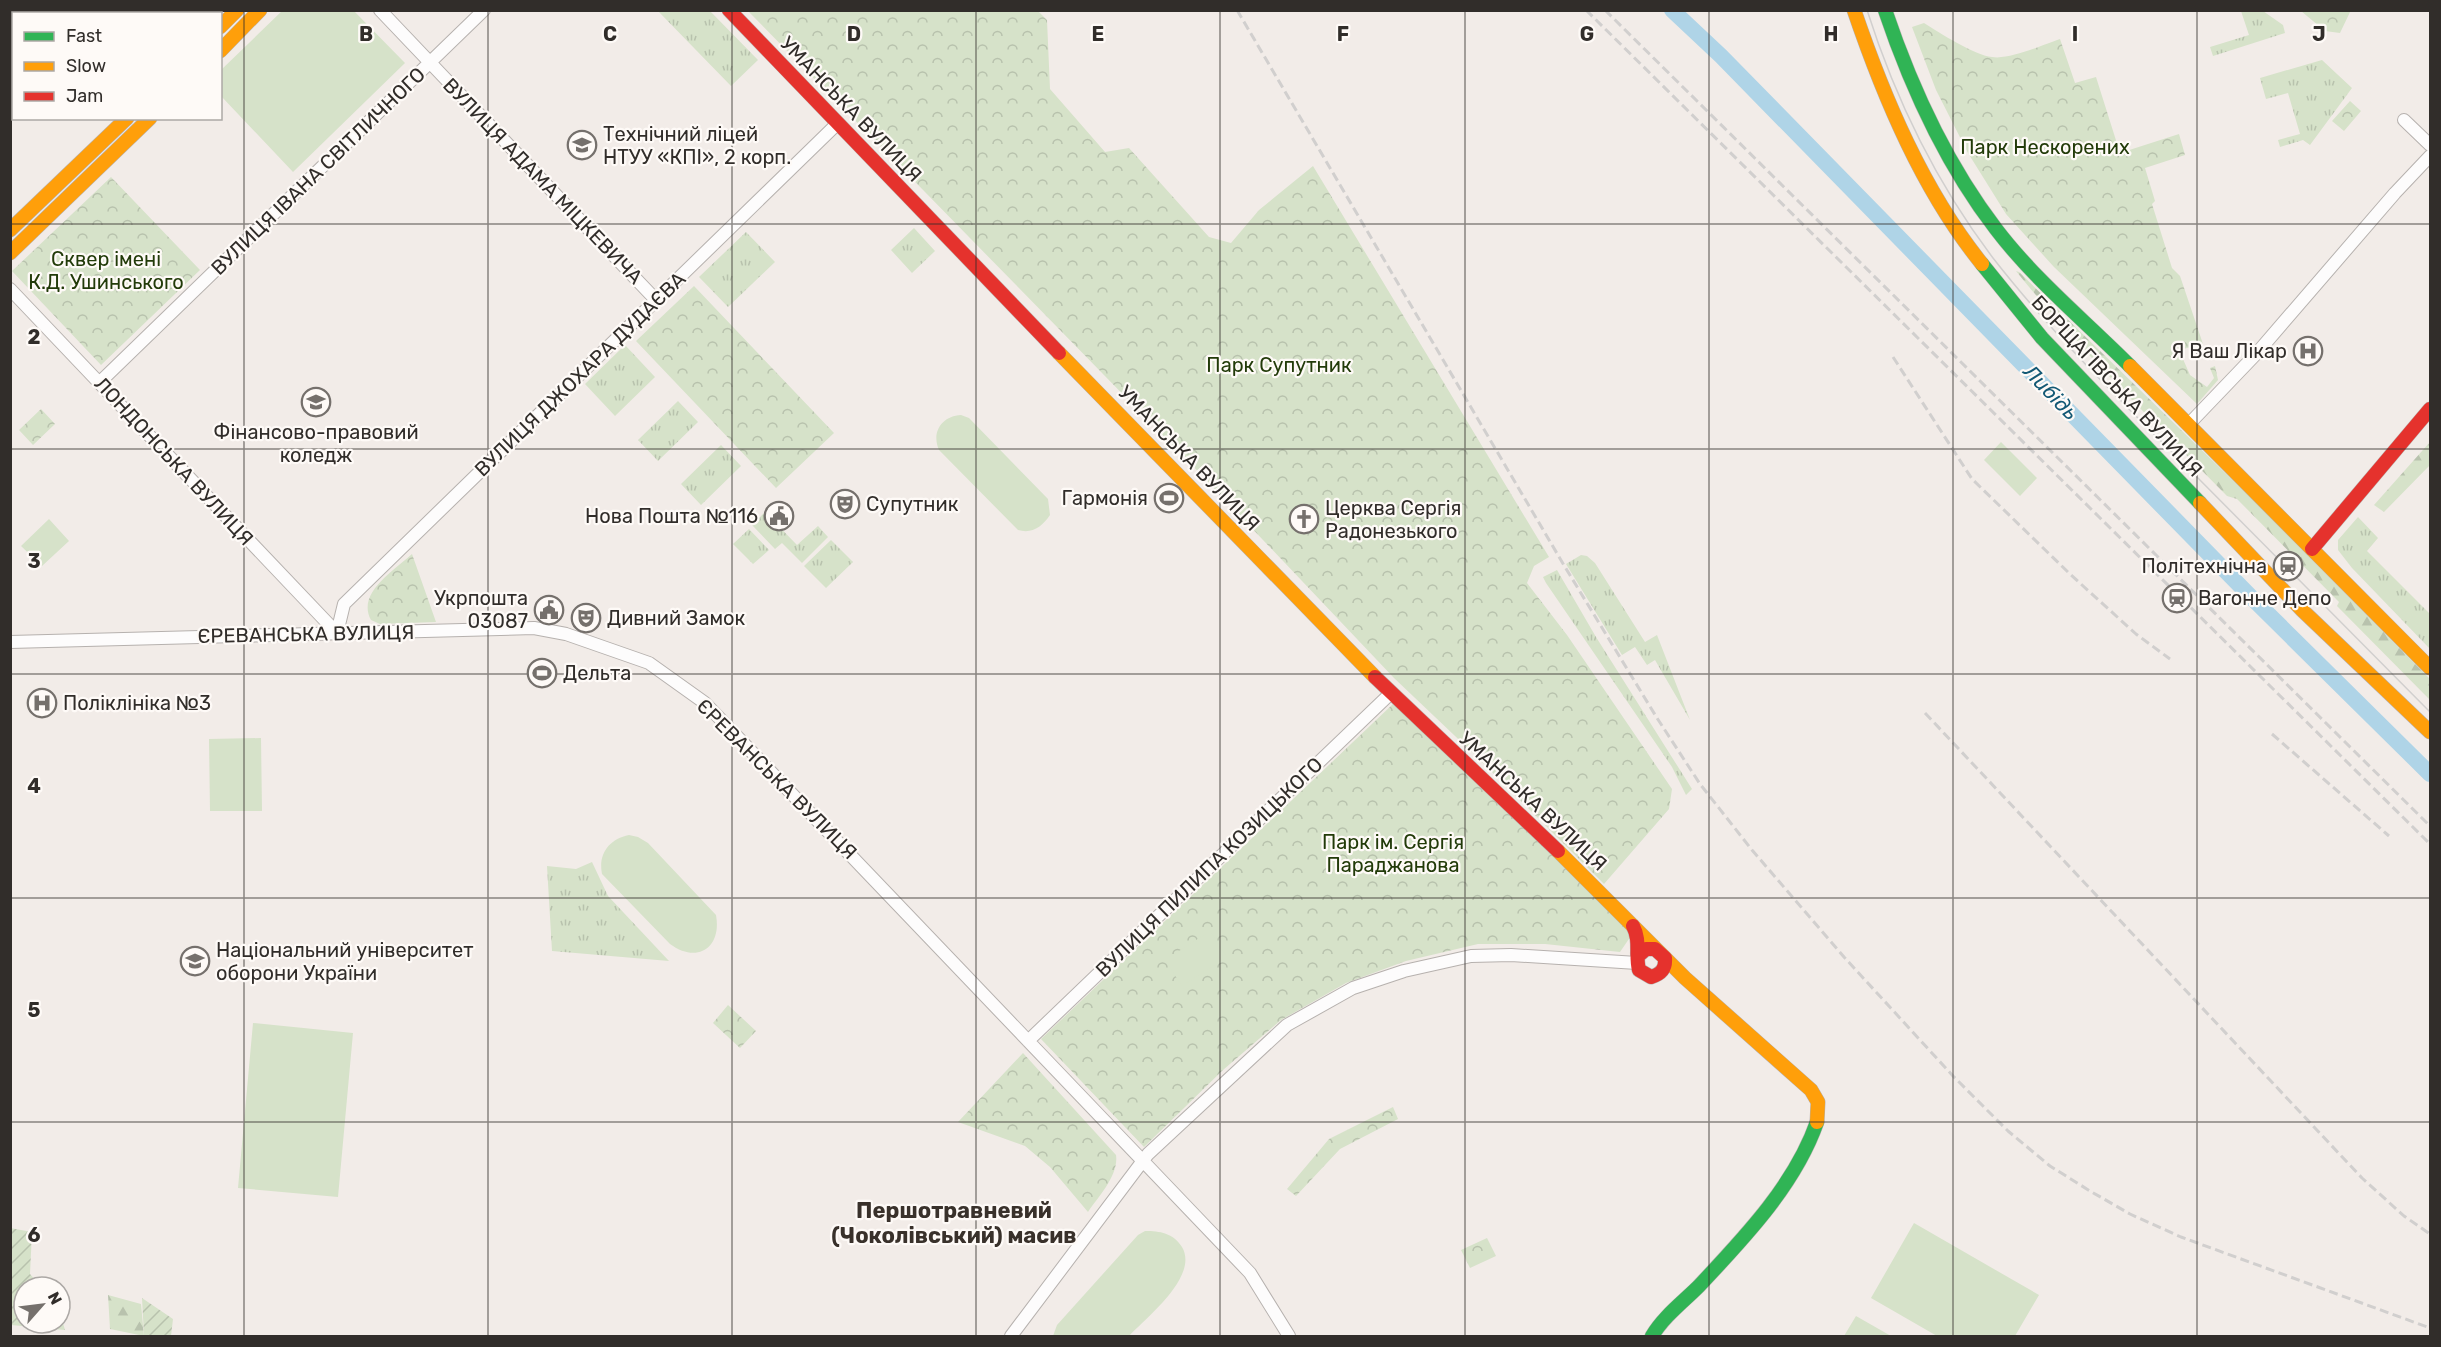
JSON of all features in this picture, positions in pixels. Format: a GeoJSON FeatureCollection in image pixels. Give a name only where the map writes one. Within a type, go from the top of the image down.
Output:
{"type":"FeatureCollection","features":[{"type":"Feature","properties":{"kind":"main road"},"geometry":{"type":"LineString","coordinates":[[222,25],[237,10]]}},
{"type":"Feature","properties":{"kind":"main road"},"geometry":{"type":"LineString","coordinates":[[222,49],[260,10]]}},
{"type":"Feature","properties":{"kind":"main road","name":"УМАНСЬКА ВУЛИЦЯ"},"geometry":{"type":"LineString","coordinates":[[729,10],[1030,324],[1391,693],[1663,954],[1685,978],[1811,1090],[1817,1100],[1818,1110],[1813,1132],[1785,1182],[1751,1228],[1652,1336]]}},
{"type":"Feature","properties":{"kind":"main road","name":"БОРЩАГІВСЬКА ВУЛИЦЯ"},"geometry":{"type":"LineString","coordinates":[[1854,10],[1870,57],[1916,160],[1946,212],[1985,268],[2042,338],[2294,601],[2430,732]]}},
{"type":"Feature","properties":{"kind":"main road","name":"БОРЩАГІВСЬКА ВУЛИЦЯ"},"geometry":{"type":"LineString","coordinates":[[1885,10],[1899,51],[1932,125],[1957,171],[1996,229],[2030,267],[2430,668]]}},
{"type":"Feature","properties":{"kind":"main road"},"geometry":{"type":"LineString","coordinates":[[10,230],[125,120]]}},
{"type":"Feature","properties":{"kind":"main road"},"geometry":{"type":"LineString","coordinates":[[10,252],[148,120]]}},
{"type":"Feature","properties":{"kind":"main road"},"geometry":{"type":"LineString","coordinates":[[2312,549],[2430,409]]}},
{"type":"Feature","properties":{"kind":"main road"},"geometry":{"type":"LineString","coordinates":[[1631,923],[1640,944],[1637,959],[1639,970],[1647,976],[1660,974],[1685,978]]}},
{"type":"Feature","properties":{"kind":"main road"},"geometry":{"type":"LineString","coordinates":[[1637,959],[1642,952],[1651,948],[1663,954],[1665,967],[1660,974]]}},
{"type":"Feature","properties":{"kind":"street","name":"ВУЛИЦЯ АДАМА МІЦКЕВИЧА"},"geometry":{"type":"LineString","coordinates":[[380,10],[656,300]]}},
{"type":"Feature","properties":{"kind":"street","name":"ВУЛИЦЯ ІВАНА СВІТЛИЧНОГО"},"geometry":{"type":"LineString","coordinates":[[100,382],[484,10]]}},
{"type":"Feature","properties":{"kind":"street"},"geometry":{"type":"LineString","coordinates":[[2404,120],[2430,146]]}},
{"type":"Feature","properties":{"kind":"street","name":"ВУЛИЦЯ ДЖОХАРА ДУДАЄВА"},"geometry":{"type":"LineString","coordinates":[[337,633],[344,604],[838,123]]}},
{"type":"Feature","properties":{"kind":"street"},"geometry":{"type":"LineString","coordinates":[[2189,424],[2257,353],[2430,156]]}},
{"type":"Feature","properties":{"kind":"street","name":"ЛОНДОНСЬКА ВУЛИЦЯ"},"geometry":{"type":"LineString","coordinates":[[10,289],[337,633]]}},
{"type":"Feature","properties":{"kind":"street","name":"ЄРЕВАНСЬКА ВУЛИЦЯ"},"geometry":{"type":"LineString","coordinates":[[10,642],[534,628],[566,634],[649,663],[705,703],[907,911],[1142,1162],[1250,1273],[1289,1336]]}},
{"type":"Feature","properties":{"kind":"street","name":"ВУЛИЦЯ ПИЛИПА КОЗИЦЬКОГО"},"geometry":{"type":"LineString","coordinates":[[1028,1041],[1391,693]]}},
{"type":"Feature","properties":{"kind":"street"},"geometry":{"type":"LineString","coordinates":[[1011,1336],[1142,1162],[1232,1074],[1287,1025],[1353,988],[1404,971],[1471,956],[1637,959]]}},
{"type":"Feature","properties":{"kind":"green space"},"geometry":{"type":"Polygon","coordinates":[[[283,10],[354,11],[405,63],[293,172],[222,97],[222,69],[283,10]]]}},
{"type":"Feature","properties":{"kind":"green space"},"geometry":{"type":"Polygon","coordinates":[[[2351,10],[2340,33],[2325,31],[2301,11],[2351,10]]]}},
{"type":"Feature","properties":{"kind":"green space"},"geometry":{"type":"Polygon","coordinates":[[[658,11],[710,11],[758,60],[731,86],[658,11]]]}},
{"type":"Feature","properties":{"kind":"green space","name":"Парк Супутник"},"geometry":{"type":"Polygon","coordinates":[[[748,11],[1038,11],[1047,20],[1050,89],[1105,152],[1129,148],[1209,237],[1231,243],[1259,210],[1313,166],[1549,557],[1534,566],[1527,583],[1567,635],[1672,789],[1669,809],[1604,884],[1394,678],[1189,462],[748,11]]]}},
{"type":"Feature","properties":{"kind":"green space"},"geometry":{"type":"Polygon","coordinates":[[[2241,11],[2263,11],[2283,25],[2285,33],[2213,56],[2210,47],[2249,35],[2241,11]]]}},
{"type":"Feature","properties":{"kind":"green space","name":"Парк Нескорених"},"geometry":{"type":"Polygon","coordinates":[[[1924,23],[1967,48],[1992,57],[2017,54],[2060,39],[2075,83],[2096,77],[2120,153],[2179,134],[2185,155],[2145,168],[2155,201],[2152,204],[2172,268],[2180,276],[2203,344],[2179,350],[2190,375],[2207,387],[2214,378],[2210,368],[2215,366],[2218,380],[2197,404],[2054,267],[2006,214],[1968,153],[1936,90],[1912,27],[1924,23]]]}},
{"type":"Feature","properties":{"kind":"green space"},"geometry":{"type":"Polygon","coordinates":[[[2322,60],[2352,88],[2310,145],[2303,140],[2280,147],[2278,140],[2300,134],[2288,93],[2266,99],[2260,78],[2322,60]]]}},
{"type":"Feature","properties":{"kind":"green space"},"geometry":{"type":"Polygon","coordinates":[[[2350,101],[2361,111],[2344,131],[2332,121],[2350,101]]]}},
{"type":"Feature","properties":{"kind":"green space","name":"Сквер імені К.Д. Ушинського"},"geometry":{"type":"Polygon","coordinates":[[[111,177],[200,270],[101,365],[12,271],[111,177]]]}},
{"type":"Feature","properties":{"kind":"green space"},"geometry":{"type":"Polygon","coordinates":[[[914,228],[935,251],[912,273],[891,250],[914,228]]]}},
{"type":"Feature","properties":{"kind":"green space"},"geometry":{"type":"Polygon","coordinates":[[[746,232],[775,262],[728,307],[699,277],[746,232]]]}},
{"type":"Feature","properties":{"kind":"green space"},"geometry":{"type":"Polygon","coordinates":[[[2016,271],[2251,498],[2430,679],[2430,700],[2337,606],[2339,602],[2237,499],[2227,496],[2118,386],[2040,301],[2016,271]]]}},
{"type":"Feature","properties":{"kind":"green space"},"geometry":{"type":"Polygon","coordinates":[[[694,286],[834,433],[776,488],[636,341],[694,286]]]}},
{"type":"Feature","properties":{"kind":"green space"},"geometry":{"type":"Polygon","coordinates":[[[625,345],[655,377],[615,416],[585,384],[625,345]]]}},
{"type":"Feature","properties":{"kind":"green space"},"geometry":{"type":"Polygon","coordinates":[[[678,401],[698,422],[658,461],[638,440],[678,401]]]}},
{"type":"Feature","properties":{"kind":"green space"},"geometry":{"type":"Polygon","coordinates":[[[41,409],[55,424],[33,445],[19,430],[41,409]]]}},
{"type":"Feature","properties":{"kind":"green space"},"geometry":{"type":"Polygon","coordinates":[[[961,415],[969,418],[1048,499],[1050,515],[1040,526],[1028,531],[1018,530],[939,450],[936,437],[940,426],[948,418],[961,415]]]}},
{"type":"Feature","properties":{"kind":"green space"},"geometry":{"type":"Polygon","coordinates":[[[2001,442],[2037,478],[2020,496],[1984,460],[2001,442]]]}},
{"type":"Feature","properties":{"kind":"green space"},"geometry":{"type":"Polygon","coordinates":[[[2430,442],[2430,465],[2384,512],[2374,505],[2430,442]]]}},
{"type":"Feature","properties":{"kind":"green space"},"geometry":{"type":"Polygon","coordinates":[[[721,445],[741,466],[701,505],[681,484],[721,445]]]}},
{"type":"Feature","properties":{"kind":"green space"},"geometry":{"type":"Polygon","coordinates":[[[765,512],[797,545],[818,526],[828,537],[802,563],[782,543],[775,549],[752,525],[765,512]]]}},
{"type":"Feature","properties":{"kind":"green space"},"geometry":{"type":"Polygon","coordinates":[[[2358,517],[2378,538],[2367,551],[2430,614],[2430,649],[2352,568],[2338,550],[2338,540],[2358,517]]]}},
{"type":"Feature","properties":{"kind":"green space"},"geometry":{"type":"Polygon","coordinates":[[[49,519],[69,541],[42,566],[21,546],[49,519]]]}},
{"type":"Feature","properties":{"kind":"green space"},"geometry":{"type":"Polygon","coordinates":[[[749,529],[769,550],[753,564],[733,544],[749,529]]]}},
{"type":"Feature","properties":{"kind":"green space"},"geometry":{"type":"Polygon","coordinates":[[[831,540],[853,562],[826,588],[804,566],[831,540]]]}},
{"type":"Feature","properties":{"kind":"green space"},"geometry":{"type":"Polygon","coordinates":[[[412,554],[436,622],[380,624],[371,620],[368,610],[373,591],[412,554]]]}},
{"type":"Feature","properties":{"kind":"green space"},"geometry":{"type":"Polygon","coordinates":[[[1581,555],[1587,556],[1595,563],[1645,642],[1657,635],[1690,720],[1655,660],[1647,665],[1635,647],[1622,655],[1566,564],[1581,555]]]}},
{"type":"Feature","properties":{"kind":"green space"},"geometry":{"type":"Polygon","coordinates":[[[1557,570],[1596,637],[1692,789],[1686,795],[1672,767],[1546,583],[1543,577],[1557,570]]]}},
{"type":"Feature","properties":{"kind":"green space","name":"Парк ім. Сергія Параджанова"},"geometry":{"type":"Polygon","coordinates":[[[1394,703],[1633,933],[1620,952],[1545,944],[1478,944],[1406,961],[1346,983],[1281,1020],[1223,1070],[1144,1147],[1041,1039],[1394,703]]]}},
{"type":"Feature","properties":{"kind":"green space"},"geometry":{"type":"Polygon","coordinates":[[[261,738],[262,811],[210,811],[209,739],[261,738]]]}},
{"type":"Feature","properties":{"kind":"green space"},"geometry":{"type":"Polygon","coordinates":[[[629,835],[648,843],[716,915],[715,936],[705,949],[689,953],[670,944],[602,874],[602,860],[606,848],[616,840],[629,835]]]}},
{"type":"Feature","properties":{"kind":"green space"},"geometry":{"type":"Polygon","coordinates":[[[592,862],[608,896],[669,961],[552,951],[547,866],[576,869],[592,862]]]}},
{"type":"Feature","properties":{"kind":"green space"},"geometry":{"type":"Polygon","coordinates":[[[1210,931],[1227,957],[1182,986],[1165,960],[1210,931]]]}},
{"type":"Feature","properties":{"kind":"green space"},"geometry":{"type":"Polygon","coordinates":[[[728,1005],[756,1031],[740,1048],[713,1023],[728,1005]]]}},
{"type":"Feature","properties":{"kind":"green space"},"geometry":{"type":"Polygon","coordinates":[[[253,1023],[353,1033],[338,1197],[238,1188],[253,1023]]]}},
{"type":"Feature","properties":{"kind":"green space"},"geometry":{"type":"Polygon","coordinates":[[[1023,1053],[1116,1155],[1111,1178],[1088,1212],[1050,1167],[1025,1146],[958,1122],[1023,1053]]]}},
{"type":"Feature","properties":{"kind":"green space"},"geometry":{"type":"Polygon","coordinates":[[[1393,1107],[1398,1119],[1340,1149],[1296,1196],[1287,1189],[1329,1139],[1393,1107]]]}},
{"type":"Feature","properties":{"kind":"green space"},"geometry":{"type":"Polygon","coordinates":[[[1914,1223],[2039,1295],[2015,1336],[1937,1336],[1871,1298],[1914,1223]]]}},
{"type":"Feature","properties":{"kind":"green space"},"geometry":{"type":"Polygon","coordinates":[[[10,1228],[32,1232],[31,1275],[12,1275],[11,1325],[10,1228]]]}},
{"type":"Feature","properties":{"kind":"green space"},"geometry":{"type":"Polygon","coordinates":[[[1145,1231],[1166,1234],[1175,1239],[1182,1247],[1185,1258],[1184,1270],[1178,1283],[1159,1307],[1129,1336],[1053,1336],[1057,1325],[1138,1235],[1145,1231]]]}},
{"type":"Feature","properties":{"kind":"green space"},"geometry":{"type":"Polygon","coordinates":[[[1487,1238],[1496,1256],[1470,1268],[1461,1250],[1487,1238]]]}},
{"type":"Feature","properties":{"kind":"green space"},"geometry":{"type":"Polygon","coordinates":[[[108,1295],[141,1304],[144,1336],[110,1329],[108,1295]]]}},
{"type":"Feature","properties":{"kind":"green space"},"geometry":{"type":"Polygon","coordinates":[[[142,1298],[173,1319],[171,1336],[144,1336],[142,1298]]]}},
{"type":"Feature","properties":{"kind":"green space"},"geometry":{"type":"Polygon","coordinates":[[[1856,1316],[1891,1336],[1844,1336],[1856,1316]]]}},
{"type":"Feature","properties":{"kind":"waterway","name":"Либідь"},"geometry":{"type":"LineString","coordinates":[[1672,10],[1721,56],[2253,599],[2430,774]]}},
{"type":"Feature","properties":{"kind":"tram line"},"geometry":{"type":"LineString","coordinates":[[1867,10],[1904,108],[1936,170],[1993,258],[2089,368],[2430,712]]}},
{"type":"Feature","properties":{"kind":"railway"},"geometry":{"type":"LineString","coordinates":[[1237,10],[1565,567],[1657,718],[1700,784],[1752,850],[1844,957],[1953,1076],[2008,1131],[2050,1166],[2130,1214],[2181,1237],[2430,1328]]}},
{"type":"Feature","properties":{"kind":"railway"},"geometry":{"type":"LineString","coordinates":[[1586,10],[2430,844]]}},
{"type":"Feature","properties":{"kind":"railway"},"geometry":{"type":"LineString","coordinates":[[1605,10],[2430,826]]}},
{"type":"Feature","properties":{"kind":"railway"},"geometry":{"type":"LineString","coordinates":[[1893,357],[1972,479],[2071,575],[2136,634],[2170,659]]}},
{"type":"Feature","properties":{"kind":"railway"},"geometry":{"type":"LineString","coordinates":[[1925,713],[2362,1178],[2404,1216],[2430,1234]]}},
{"type":"Feature","properties":{"kind":"railway"},"geometry":{"type":"LineString","coordinates":[[2272,734],[2389,836]]}},
{"type":"Feature","properties":{"kind":"traffic: fast"},"geometry":{"type":"LineString","coordinates":[[1885,10],[1918,96],[1946,151],[1978,204],[2027,265],[2130,366]]}},
{"type":"Feature","properties":{"kind":"traffic: fast"},"geometry":{"type":"LineString","coordinates":[[1982,264],[2042,338],[2200,503]]}},
{"type":"Feature","properties":{"kind":"traffic: fast"},"geometry":{"type":"LineString","coordinates":[[1652,1336],[1767,1210],[1796,1167],[1817,1122]]}},
{"type":"Feature","properties":{"kind":"traffic: slow"},"geometry":{"type":"LineString","coordinates":[[222,25],[237,10]]}},
{"type":"Feature","properties":{"kind":"traffic: slow"},"geometry":{"type":"LineString","coordinates":[[222,49],[260,10]]}},
{"type":"Feature","properties":{"kind":"traffic: slow"},"geometry":{"type":"LineString","coordinates":[[1854,10],[1878,77],[1923,175],[1941,206],[1982,264]]}},
{"type":"Feature","properties":{"kind":"traffic: slow"},"geometry":{"type":"LineString","coordinates":[[10,230],[125,120]]}},
{"type":"Feature","properties":{"kind":"traffic: slow"},"geometry":{"type":"LineString","coordinates":[[10,253],[148,120]]}},
{"type":"Feature","properties":{"kind":"traffic: slow"},"geometry":{"type":"LineString","coordinates":[[1059,353],[1375,677]]}},
{"type":"Feature","properties":{"kind":"traffic: slow"},"geometry":{"type":"LineString","coordinates":[[2130,366],[2430,668]]}},
{"type":"Feature","properties":{"kind":"traffic: slow"},"geometry":{"type":"LineString","coordinates":[[2200,503],[2302,610],[2430,732]]}},
{"type":"Feature","properties":{"kind":"traffic: slow"},"geometry":{"type":"LineString","coordinates":[[1558,851],[1685,978],[1811,1090],[1818,1102],[1817,1122]]}},
{"type":"Feature","properties":{"kind":"traffic: jam"},"geometry":{"type":"LineString","coordinates":[[729,10],[1059,353]]}},
{"type":"Feature","properties":{"kind":"traffic: jam"},"geometry":{"type":"LineString","coordinates":[[2312,549],[2430,409]]}},
{"type":"Feature","properties":{"kind":"traffic: jam"},"geometry":{"type":"LineString","coordinates":[[1375,677],[1558,851]]}},
{"type":"Feature","properties":{"kind":"traffic: jam"},"geometry":{"type":"LineString","coordinates":[[1633,926],[1637,937],[1638,959],[1639,970],[1651,977],[1660,973],[1664,968],[1665,958],[1655,949],[1646,949],[1638,956]]}},
{"type":"Feature","properties":{"kind":"place","name":"Технічний ліцей НТУУ «КПІ», 2 корп."},"geometry":{"type":"Point","coordinates":[582,145]}},
{"type":"Feature","properties":{"kind":"place","name":"Я Ваш Лікар"},"geometry":{"type":"Point","coordinates":[2308,351]}},
{"type":"Feature","properties":{"kind":"place","name":"Фінансово-правовий коледж"},"geometry":{"type":"Point","coordinates":[316,402]}},
{"type":"Feature","properties":{"kind":"place","name":"Гармонія"},"geometry":{"type":"Point","coordinates":[1169,498]}},
{"type":"Feature","properties":{"kind":"place","name":"Супутник"},"geometry":{"type":"Point","coordinates":[845,504]}},
{"type":"Feature","properties":{"kind":"place","name":"Нова Пошта №116"},"geometry":{"type":"Point","coordinates":[779,516]}},
{"type":"Feature","properties":{"kind":"place","name":"Церква Сергія Радонезького"},"geometry":{"type":"Point","coordinates":[1304,519]}},
{"type":"Feature","properties":{"kind":"place","name":"Політехнічна"},"geometry":{"type":"Point","coordinates":[2288,566]}},
{"type":"Feature","properties":{"kind":"place","name":"Вагонне Депо"},"geometry":{"type":"Point","coordinates":[2177,598]}},
{"type":"Feature","properties":{"kind":"place","name":"Укрпошта 03087"},"geometry":{"type":"Point","coordinates":[549,610]}},
{"type":"Feature","properties":{"kind":"place","name":"Дивний Замок"},"geometry":{"type":"Point","coordinates":[586,618]}},
{"type":"Feature","properties":{"kind":"place","name":"Дельта"},"geometry":{"type":"Point","coordinates":[542,673]}},
{"type":"Feature","properties":{"kind":"place","name":"Поліклініка №3"},"geometry":{"type":"Point","coordinates":[42,703]}},
{"type":"Feature","properties":{"kind":"place","name":"Національний університет оборони України"},"geometry":{"type":"Point","coordinates":[195,961]}},
{"type":"Feature","properties":{"kind":"district","name":"Першотравневий (Чоколівський) масив"},"geometry":{"type":"Point","coordinates":[954,1222]}}]}
